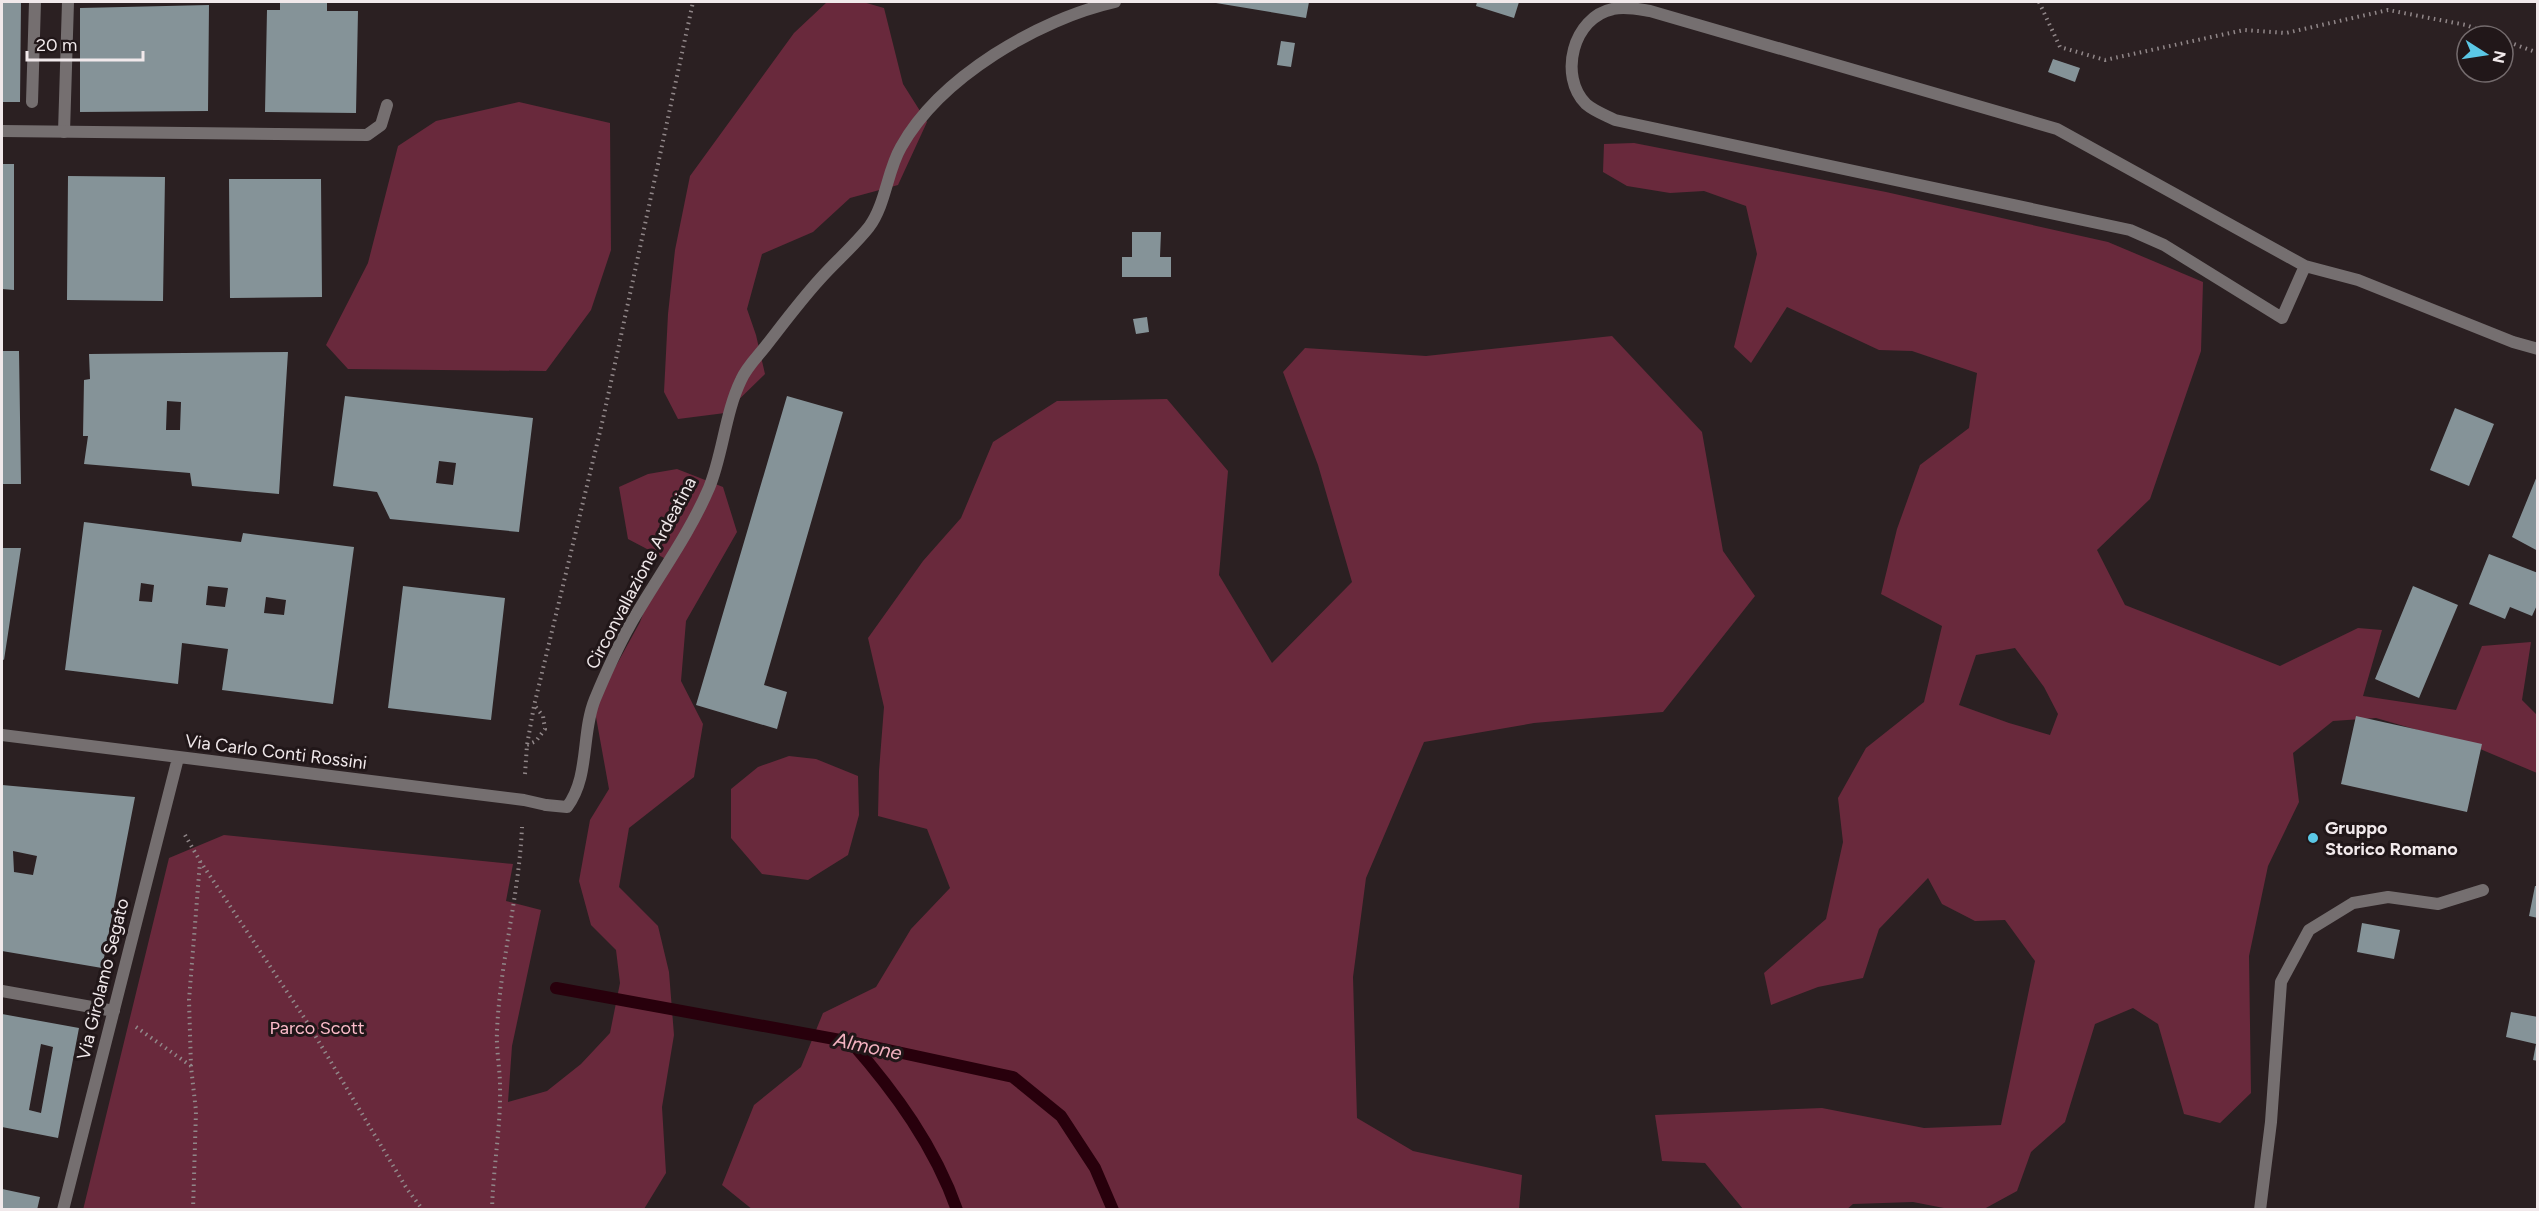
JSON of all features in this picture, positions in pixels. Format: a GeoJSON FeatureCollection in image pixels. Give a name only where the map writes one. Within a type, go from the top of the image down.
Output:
{"type":"FeatureCollection","features":[{"type":"Feature","properties":{"kind":"street"},"geometry":{"type":"LineString","coordinates":[[32,102],[35,2]]}},
{"type":"Feature","properties":{"kind":"street"},"geometry":{"type":"LineString","coordinates":[[63,132],[68,2]]}},
{"type":"Feature","properties":{"kind":"street","name":"Circonvallazione Ardeatina"},"geometry":{"type":"LineString","coordinates":[[546,805],[567,807],[574,798],[579,785],[587,724],[595,700],[629,626],[679,546],[710,486],[741,379],[792,312],[870,226],[897,153],[912,126],[937,99],[962,78],[1020,39],[1051,21],[1087,8],[1115,2]]}},
{"type":"Feature","properties":{"kind":"street"},"geometry":{"type":"LineString","coordinates":[[2305,266],[2282,318],[2164,245],[2130,230],[1615,120],[1595,111],[1578,93],[1572,71],[1575,45],[1581,31],[1604,11],[1614,8],[1639,10],[1676,18],[2057,129],[2305,266],[2358,280],[2513,342],[2538,349]]}},
{"type":"Feature","properties":{"kind":"street"},"geometry":{"type":"LineString","coordinates":[[2,131],[367,135],[381,125],[387,105]]}},
{"type":"Feature","properties":{"kind":"street","name":"Via Carlo Conti Rossini"},"geometry":{"type":"LineString","coordinates":[[2,735],[513,798],[546,805]]}},
{"type":"Feature","properties":{"kind":"street","name":"Via Girolamo Segato"},"geometry":{"type":"LineString","coordinates":[[63,1209],[178,758]]}},
{"type":"Feature","properties":{"kind":"street"},"geometry":{"type":"LineString","coordinates":[[2260,1209],[2271,1122],[2281,982],[2309,930],[2353,903],[2388,897],[2438,904],[2483,890]]}},
{"type":"Feature","properties":{"kind":"street"},"geometry":{"type":"LineString","coordinates":[[2,991],[114,1011]]}},
{"type":"Feature","properties":{"kind":"path"},"geometry":{"type":"LineString","coordinates":[[530,726],[603,419],[693,2]]}},
{"type":"Feature","properties":{"kind":"path"},"geometry":{"type":"LineString","coordinates":[[2039,2],[2060,47],[2105,60],[2244,30],[2286,33],[2388,10],[2461,24]]}},
{"type":"Feature","properties":{"kind":"path"},"geometry":{"type":"LineString","coordinates":[[2515,44],[2538,53]]}},
{"type":"Feature","properties":{"kind":"path"},"geometry":{"type":"LineString","coordinates":[[527,745],[536,741],[545,729],[543,716],[534,706]]}},
{"type":"Feature","properties":{"kind":"path"},"geometry":{"type":"LineString","coordinates":[[187,825],[184,834],[200,861],[307,1022],[407,1189],[423,1209]]}},
{"type":"Feature","properties":{"kind":"path"},"geometry":{"type":"LineString","coordinates":[[193,1209],[196,1111],[191,1067],[189,1000],[200,861]]}},
{"type":"Feature","properties":{"kind":"path"},"geometry":{"type":"LineString","coordinates":[[492,1209],[500,1086],[496,1033],[506,942],[515,903]]}},
{"type":"Feature","properties":{"kind":"path"},"geometry":{"type":"LineString","coordinates":[[114,1011],[191,1067]]}},
{"type":"Feature","properties":{"kind":"green space"},"geometry":{"type":"Polygon","coordinates":[[[827,2],[863,2],[884,8],[903,84],[927,122],[898,185],[850,198],[813,232],[762,254],[747,309],[765,374],[725,413],[678,419],[664,392],[668,314],[675,250],[690,176],[794,33],[827,2]]]}},
{"type":"Feature","properties":{"kind":"green space"},"geometry":{"type":"Polygon","coordinates":[[[519,102],[610,123],[611,250],[591,310],[546,371],[348,369],[326,345],[368,263],[398,146],[436,121],[519,102]]]}},
{"type":"Feature","properties":{"kind":"green space"},"geometry":{"type":"Polygon","coordinates":[[[1634,143],[1886,192],[2108,242],[2203,282],[2201,351],[2150,499],[2097,550],[2125,605],[2280,666],[2358,628],[2382,630],[2363,696],[2456,710],[2482,646],[2531,642],[2522,700],[2537,715],[2537,773],[2473,746],[2376,718],[2333,721],[2293,753],[2299,802],[2268,866],[2249,956],[2251,1093],[2220,1123],[2184,1114],[2158,1024],[2133,1008],[2095,1024],[2065,1122],[2031,1152],[2017,1191],[1984,1209],[1949,1209],[1913,1202],[1853,1204],[1846,1210],[1743,1209],[1705,1163],[1662,1161],[1655,1115],[1822,1108],[1924,1128],[2001,1125],[2035,961],[2005,920],[1975,921],[1942,904],[1928,878],[1879,929],[1863,978],[1818,987],[1771,1005],[1764,973],[1826,919],[1843,842],[1838,798],[1866,748],[1924,702],[1942,626],[1881,594],[1897,529],[1920,465],[1969,428],[1977,373],[1912,351],[1879,350],[1787,307],[1751,363],[1734,347],[1757,254],[1746,206],[1704,191],[1670,193],[1627,186],[1603,172],[1604,144],[1634,143]],[[2015,648],[1976,655],[1959,705],[2050,735],[2058,714],[2044,687],[2015,648]]]}},
{"type":"Feature","properties":{"kind":"green space"},"geometry":{"type":"Polygon","coordinates":[[[1612,336],[1702,432],[1723,551],[1755,596],[1663,712],[1534,723],[1424,742],[1366,878],[1353,977],[1357,1118],[1413,1151],[1522,1175],[1519,1209],[753,1210],[722,1185],[754,1105],[801,1067],[823,1013],[876,987],[911,929],[950,888],[927,829],[878,816],[884,707],[868,638],[923,561],[961,518],[993,442],[1057,401],[1167,399],[1228,471],[1219,575],[1272,663],[1352,582],[1318,465],[1283,372],[1305,348],[1426,356],[1612,336]]]}},
{"type":"Feature","properties":{"kind":"green space","name":"Parco Scott"},"geometry":{"type":"Polygon","coordinates":[[[677,469],[723,487],[737,532],[686,621],[681,681],[703,724],[694,777],[629,828],[619,887],[658,926],[669,972],[674,1035],[662,1107],[666,1173],[644,1209],[83,1210],[169,858],[224,835],[513,864],[506,901],[541,910],[512,1046],[508,1102],[547,1091],[581,1064],[610,1033],[620,983],[616,950],[591,925],[579,881],[590,820],[609,789],[594,706],[640,622],[664,558],[628,539],[619,487],[648,474],[677,469]]]}},
{"type":"Feature","properties":{"kind":"green space"},"geometry":{"type":"Polygon","coordinates":[[[789,756],[816,759],[858,776],[859,815],[848,855],[808,880],[762,874],[731,838],[731,789],[758,767],[789,756]]]}},
{"type":"Feature","properties":{"kind":"building"},"geometry":{"type":"Polygon","coordinates":[[[2,2],[21,2],[20,102],[2,102],[2,2]]]}},
{"type":"Feature","properties":{"kind":"building"},"geometry":{"type":"Polygon","coordinates":[[[280,2],[327,2],[327,11],[358,11],[356,113],[265,112],[267,10],[280,10],[280,2]]]}},
{"type":"Feature","properties":{"kind":"building"},"geometry":{"type":"Polygon","coordinates":[[[1216,2],[1309,2],[1306,18],[1216,2]]]}},
{"type":"Feature","properties":{"kind":"building"},"geometry":{"type":"Polygon","coordinates":[[[1477,2],[1519,2],[1514,18],[1476,6],[1477,2]]]}},
{"type":"Feature","properties":{"kind":"building"},"geometry":{"type":"Polygon","coordinates":[[[209,5],[208,111],[80,112],[80,8],[209,5]]]}},
{"type":"Feature","properties":{"kind":"building"},"geometry":{"type":"Polygon","coordinates":[[[1281,41],[1295,43],[1291,67],[1277,65],[1281,41]]]}},
{"type":"Feature","properties":{"kind":"building"},"geometry":{"type":"Polygon","coordinates":[[[2053,59],[2080,68],[2075,82],[2048,72],[2053,59]]]}},
{"type":"Feature","properties":{"kind":"building"},"geometry":{"type":"Polygon","coordinates":[[[2,164],[14,164],[14,290],[2,289],[2,164]]]}},
{"type":"Feature","properties":{"kind":"building"},"geometry":{"type":"Polygon","coordinates":[[[68,176],[165,177],[163,301],[67,300],[68,176]]]}},
{"type":"Feature","properties":{"kind":"building"},"geometry":{"type":"Polygon","coordinates":[[[229,179],[321,179],[322,297],[230,298],[229,179]]]}},
{"type":"Feature","properties":{"kind":"building"},"geometry":{"type":"Polygon","coordinates":[[[1132,232],[1161,232],[1160,257],[1171,257],[1171,277],[1122,277],[1122,257],[1132,257],[1132,232]]]}},
{"type":"Feature","properties":{"kind":"building"},"geometry":{"type":"Polygon","coordinates":[[[1147,317],[1149,332],[1136,334],[1133,319],[1147,317]]]}},
{"type":"Feature","properties":{"kind":"building"},"geometry":{"type":"Polygon","coordinates":[[[2,351],[19,351],[21,484],[2,484],[2,351]]]}},
{"type":"Feature","properties":{"kind":"building"},"geometry":{"type":"Polygon","coordinates":[[[288,352],[279,494],[192,486],[190,473],[84,464],[88,436],[83,436],[84,380],[90,379],[89,354],[288,352]],[[167,401],[166,430],[180,430],[181,402],[167,401]]]}},
{"type":"Feature","properties":{"kind":"building"},"geometry":{"type":"Polygon","coordinates":[[[345,396],[533,418],[519,532],[390,519],[377,492],[333,486],[345,396]],[[439,461],[436,483],[453,485],[456,463],[439,461]]]}},
{"type":"Feature","properties":{"kind":"building"},"geometry":{"type":"Polygon","coordinates":[[[787,396],[843,412],[764,685],[787,692],[777,729],[696,705],[787,396]]]}},
{"type":"Feature","properties":{"kind":"building"},"geometry":{"type":"Polygon","coordinates":[[[2455,408],[2494,424],[2469,486],[2430,470],[2455,408]]]}},
{"type":"Feature","properties":{"kind":"building"},"geometry":{"type":"Polygon","coordinates":[[[2538,476],[2538,551],[2512,537],[2538,476]]]}},
{"type":"Feature","properties":{"kind":"building"},"geometry":{"type":"Polygon","coordinates":[[[84,522],[241,542],[243,533],[354,547],[333,704],[222,690],[228,649],[182,643],[178,684],[65,670],[84,522]],[[141,583],[139,601],[152,602],[154,585],[141,583]],[[208,586],[206,605],[225,607],[228,588],[208,586]],[[266,597],[264,613],[284,615],[286,600],[266,597]]]}},
{"type":"Feature","properties":{"kind":"building"},"geometry":{"type":"Polygon","coordinates":[[[2,548],[21,548],[4,660],[2,659],[2,548]]]}},
{"type":"Feature","properties":{"kind":"building"},"geometry":{"type":"Polygon","coordinates":[[[2489,554],[2538,573],[2538,603],[2532,616],[2510,607],[2505,619],[2469,604],[2489,554]]]}},
{"type":"Feature","properties":{"kind":"building"},"geometry":{"type":"Polygon","coordinates":[[[403,586],[505,598],[491,720],[388,708],[403,586]]]}},
{"type":"Feature","properties":{"kind":"building"},"geometry":{"type":"Polygon","coordinates":[[[2413,586],[2458,605],[2419,698],[2375,679],[2413,586]]]}},
{"type":"Feature","properties":{"kind":"building","name":"Gruppo Storico Romano"},"geometry":{"type":"Polygon","coordinates":[[[2356,716],[2482,744],[2467,812],[2341,784],[2356,716]]]}},
{"type":"Feature","properties":{"kind":"building"},"geometry":{"type":"Polygon","coordinates":[[[2,785],[135,797],[102,968],[2,951],[2,785]],[[13,851],[14,872],[33,875],[37,856],[13,851]]]}},
{"type":"Feature","properties":{"kind":"building"},"geometry":{"type":"Polygon","coordinates":[[[2535,886],[2538,886],[2538,918],[2529,916],[2535,886]]]}},
{"type":"Feature","properties":{"kind":"building"},"geometry":{"type":"Polygon","coordinates":[[[2362,923],[2400,930],[2394,959],[2357,952],[2362,923]]]}},
{"type":"Feature","properties":{"kind":"building"},"geometry":{"type":"Polygon","coordinates":[[[2511,1012],[2538,1017],[2538,1061],[2533,1060],[2536,1044],[2506,1037],[2511,1012]]]}},
{"type":"Feature","properties":{"kind":"building"},"geometry":{"type":"Polygon","coordinates":[[[2,1014],[79,1028],[58,1138],[2,1127],[2,1014]],[[41,1044],[29,1110],[41,1113],[53,1047],[41,1044]]]}},
{"type":"Feature","properties":{"kind":"building"},"geometry":{"type":"Polygon","coordinates":[[[2,1189],[40,1197],[37,1210],[2,1210],[2,1189]]]}},
{"type":"Feature","properties":{"kind":"waterway","name":"Almone"},"geometry":{"type":"LineString","coordinates":[[556,988],[851,1042],[1013,1077],[1061,1116],[1095,1168],[1113,1210]]}},
{"type":"Feature","properties":{"kind":"waterway"},"geometry":{"type":"LineString","coordinates":[[851,1042],[883,1080],[912,1121],[937,1164],[957,1210]]}},
{"type":"Feature","properties":{"kind":"place","name":"Gruppo Storico Romano"},"geometry":{"type":"Point","coordinates":[2313,838]}}]}
